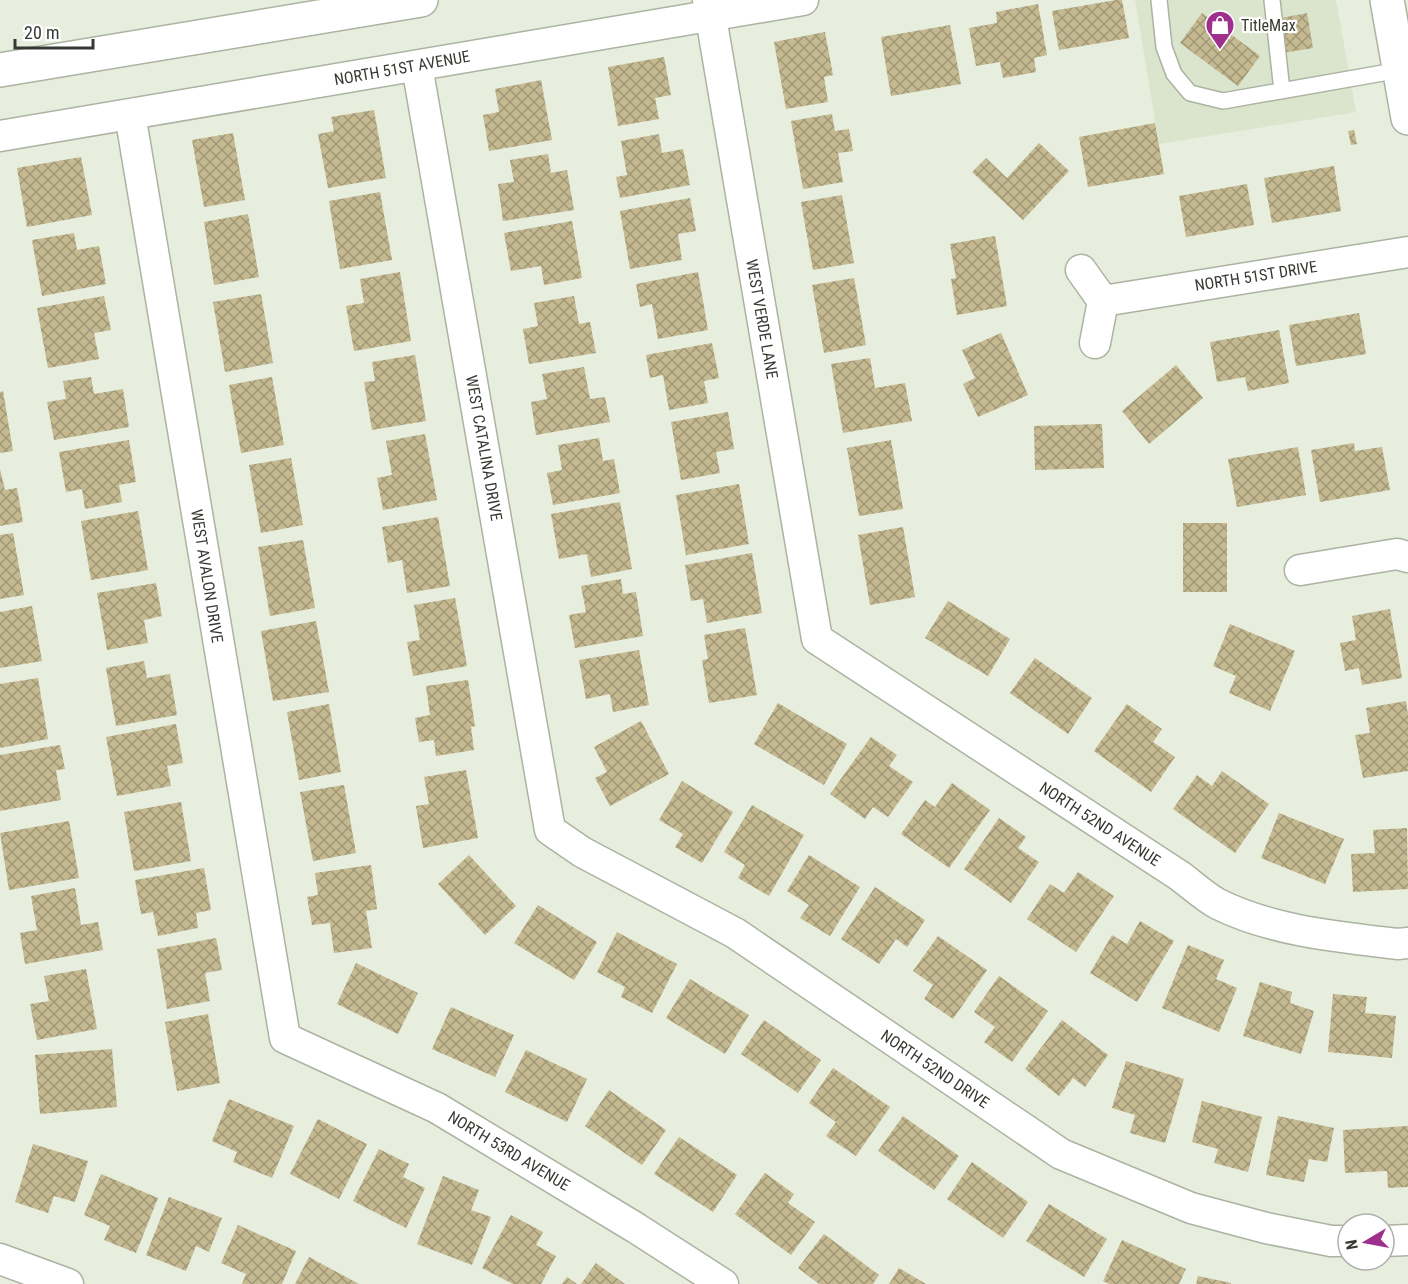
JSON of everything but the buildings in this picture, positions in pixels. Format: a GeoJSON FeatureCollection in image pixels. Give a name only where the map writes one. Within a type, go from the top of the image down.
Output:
{"type":"FeatureCollection","features":[{"type":"Feature","properties":{"kind":"main road"},"geometry":{"type":"LineString","coordinates":[[0,70],[421,0]]}},
{"type":"Feature","properties":{"kind":"main road"},"geometry":{"type":"LineString","coordinates":[[1387,0],[1401,51],[1408,118]]}},
{"type":"Feature","properties":{"kind":"street","name":"NORTH 51ST AVENUE"},"geometry":{"type":"LineString","coordinates":[[0,136],[417,66],[709,8],[803,0]]}},
{"type":"Feature","properties":{"kind":"street","name":"WEST VERDE LANE"},"geometry":{"type":"LineString","coordinates":[[709,8],[817,639]]}},
{"type":"Feature","properties":{"kind":"street","name":"WEST CATALINA DRIVE"},"geometry":{"type":"LineString","coordinates":[[417,66],[550,830]]}},
{"type":"Feature","properties":{"kind":"street","name":"WEST AVALON DRIVE"},"geometry":{"type":"LineString","coordinates":[[130,114],[285,1038]]}},
{"type":"Feature","properties":{"kind":"street","name":"NORTH 51ST DRIVE"},"geometry":{"type":"LineString","coordinates":[[1103,301],[1408,252]]}},
{"type":"Feature","properties":{"kind":"street"},"geometry":{"type":"LineString","coordinates":[[1080,270],[1103,301],[1095,342]]}},
{"type":"Feature","properties":{"kind":"street"},"geometry":{"type":"LineString","coordinates":[[1300,570],[1397,554],[1408,557]]}},
{"type":"Feature","properties":{"kind":"street","name":"NORTH 52ND AVENUE"},"geometry":{"type":"LineString","coordinates":[[817,639],[1180,876],[1217,903],[1257,918],[1318,934],[1398,944],[1408,943]]}},
{"type":"Feature","properties":{"kind":"street","name":"NORTH 52ND DRIVE"},"geometry":{"type":"LineString","coordinates":[[550,830],[582,852],[735,933],[1061,1154],[1191,1208],[1266,1228],[1336,1241]]}},
{"type":"Feature","properties":{"kind":"street","name":"NORTH 53RD AVENUE"},"geometry":{"type":"LineString","coordinates":[[285,1038],[437,1108],[636,1228],[723,1284]]}},
{"type":"Feature","properties":{"kind":"street"},"geometry":{"type":"LineString","coordinates":[[0,1259],[68,1284]]}},
{"type":"Feature","properties":{"kind":"lane"},"geometry":{"type":"LineString","coordinates":[[1159,0],[1164,47],[1174,74],[1190,93],[1223,101],[1282,91],[1401,51]]}},
{"type":"Feature","properties":{"kind":"lane"},"geometry":{"type":"LineString","coordinates":[[1272,0],[1282,91]]}},
{"type":"Feature","properties":{"kind":"shaded area"},"geometry":{"type":"Polygon","coordinates":[[[1135,0],[1336,0],[1356,112],[1159,144],[1135,0]]]}},
{"type":"Feature","properties":{"kind":"place","name":"TitleMax"},"geometry":{"type":"Point","coordinates":[1220,50]}}]}
